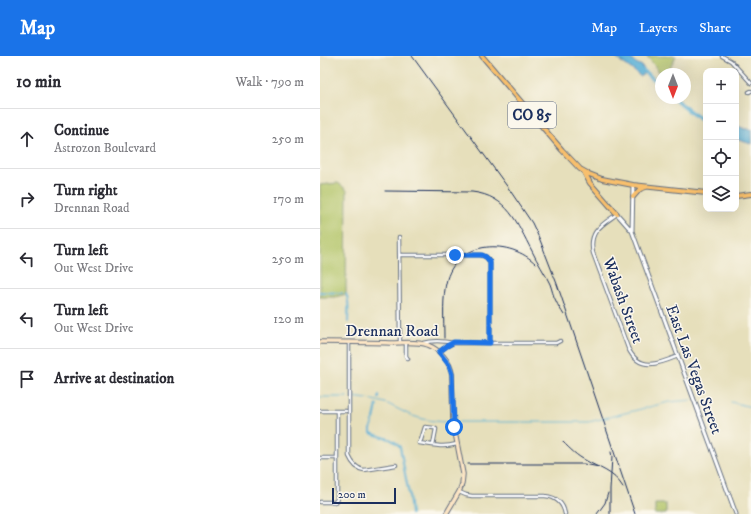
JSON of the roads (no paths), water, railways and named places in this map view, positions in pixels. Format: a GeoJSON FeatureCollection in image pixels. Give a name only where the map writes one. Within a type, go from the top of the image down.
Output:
{"type":"FeatureCollection","features":[{"type":"Feature","properties":{"kind":"main road","name":"CO 85"},"geometry":{"type":"LineString","coordinates":[[482,56],[562,150],[584,171],[593,176],[633,185],[703,193]]}},
{"type":"Feature","properties":{"kind":"main road"},"geometry":{"type":"LineString","coordinates":[[584,171],[590,183],[617,214]]}},
{"type":"Feature","properties":{"kind":"main road"},"geometry":{"type":"LineString","coordinates":[[633,197],[640,189],[648,186]]}},
{"type":"Feature","properties":{"kind":"main road"},"geometry":{"type":"LineString","coordinates":[[739,196],[751,194]]}},
{"type":"Feature","properties":{"kind":"main road","name":"Drennan Road"},"geometry":{"type":"LineString","coordinates":[[320,342],[423,344]]}},
{"type":"Feature","properties":{"kind":"main road"},"geometry":{"type":"LineString","coordinates":[[423,344],[432,347],[439,352],[449,365],[452,374],[453,418],[463,474],[459,492],[446,514]]}},
{"type":"Feature","properties":{"kind":"street"},"geometry":{"type":"LineString","coordinates":[[722,56],[731,61],[751,83]]}},
{"type":"Feature","properties":{"kind":"street","name":"East Las Vegas Street"},"geometry":{"type":"LineString","coordinates":[[632,231],[633,185]]}},
{"type":"Feature","properties":{"kind":"street","name":"East Las Vegas Street"},"geometry":{"type":"LineString","coordinates":[[617,214],[632,231],[736,514]]}},
{"type":"Feature","properties":{"kind":"street","name":"Wabash Street"},"geometry":{"type":"LineString","coordinates":[[617,214],[602,225],[596,232],[593,238],[592,246],[628,348],[634,358],[646,364],[655,364],[678,356]]}},
{"type":"Feature","properties":{"kind":"street"},"geometry":{"type":"LineString","coordinates":[[399,237],[400,343]]}},
{"type":"Feature","properties":{"kind":"street"},"geometry":{"type":"LineString","coordinates":[[400,255],[480,255],[488,258],[490,262],[490,343]]}},
{"type":"Feature","properties":{"kind":"street","name":"Drennan Road"},"geometry":{"type":"LineString","coordinates":[[423,344],[430,341],[556,343],[560,341]]}},
{"type":"Feature","properties":{"kind":"street"},"geometry":{"type":"LineString","coordinates":[[349,342],[349,456],[355,466],[364,470],[396,464]]}},
{"type":"Feature","properties":{"kind":"street"},"geometry":{"type":"LineString","coordinates":[[439,352],[454,342]]}},
{"type":"Feature","properties":{"kind":"street"},"geometry":{"type":"LineString","coordinates":[[406,343],[406,356],[408,359]]}},
{"type":"Feature","properties":{"kind":"street"},"geometry":{"type":"LineString","coordinates":[[320,411],[346,411]]}},
{"type":"Feature","properties":{"kind":"street"},"geometry":{"type":"LineString","coordinates":[[320,502],[335,502],[337,499],[337,411]]}},
{"type":"Feature","properties":{"kind":"street"},"geometry":{"type":"LineString","coordinates":[[433,445],[436,429],[424,427],[419,443],[433,445],[444,446],[457,444]]}},
{"type":"Feature","properties":{"kind":"street"},"geometry":{"type":"LineString","coordinates":[[320,458],[337,458]]}},
{"type":"Feature","properties":{"kind":"street"},"geometry":{"type":"LineString","coordinates":[[459,492],[472,496],[548,496],[560,502],[565,514]]}},
{"type":"Feature","properties":{"kind":"water"},"geometry":{"type":"Polygon","coordinates":[[[613,56],[628,56],[642,66],[645,72],[641,77],[613,56]]]}},
{"type":"Feature","properties":{"kind":"water"},"geometry":{"type":"Polygon","coordinates":[[[739,126],[745,129],[751,129],[751,144],[739,140],[739,126]]]}},
{"type":"Feature","properties":{"kind":"waterway"},"geometry":{"type":"LineString","coordinates":[[641,70],[655,81]]}},
{"type":"Feature","properties":{"kind":"waterway"},"geometry":{"type":"LineString","coordinates":[[681,104],[703,121]]}},
{"type":"Feature","properties":{"kind":"waterway"},"geometry":{"type":"LineString","coordinates":[[320,292],[342,293]]}},
{"type":"Feature","properties":{"kind":"waterway"},"geometry":{"type":"LineString","coordinates":[[346,294],[348,304],[348,322]]}},
{"type":"Feature","properties":{"kind":"waterway"},"geometry":{"type":"LineString","coordinates":[[320,397],[347,397]]}},
{"type":"Feature","properties":{"kind":"waterway"},"geometry":{"type":"LineString","coordinates":[[351,397],[370,399],[391,405],[408,414],[424,419],[451,422]]}},
{"type":"Feature","properties":{"kind":"waterway"},"geometry":{"type":"LineString","coordinates":[[455,422],[589,422],[669,402],[693,400]]}},
{"type":"Feature","properties":{"kind":"waterway"},"geometry":{"type":"LineString","coordinates":[[731,402],[751,407]]}},
{"type":"Feature","properties":{"kind":"waterway"},"geometry":{"type":"LineString","coordinates":[[374,419],[377,405]]}},
{"type":"Feature","properties":{"kind":"waterway"},"geometry":{"type":"LineString","coordinates":[[373,421],[371,433],[391,439],[400,447],[411,514]]}},
{"type":"Feature","properties":{"kind":"railway"},"geometry":{"type":"LineString","coordinates":[[412,56],[532,223],[557,284],[635,514]]}},
{"type":"Feature","properties":{"kind":"railway"},"geometry":{"type":"LineString","coordinates":[[385,191],[472,192],[494,199],[503,205],[516,221],[548,280],[555,299],[564,315]]}},
{"type":"Feature","properties":{"kind":"railway"},"geometry":{"type":"LineString","coordinates":[[444,338],[445,286],[453,266],[462,257],[474,250],[486,247],[500,247],[513,250],[536,264]]}},
{"type":"Feature","properties":{"kind":"railway"},"geometry":{"type":"LineString","coordinates":[[563,442],[579,456],[611,474],[623,487]]}},
{"type":"Feature","properties":{"kind":"railway"},"geometry":{"type":"LineString","coordinates":[[610,514],[611,452]]}},
{"type":"Feature","properties":{"kind":"railway"},"geometry":{"type":"LineString","coordinates":[[468,464],[584,464],[599,467]]}},
{"type":"Feature","properties":{"kind":"railway"},"geometry":{"type":"LineString","coordinates":[[597,514],[605,503],[608,493]]}}]}
